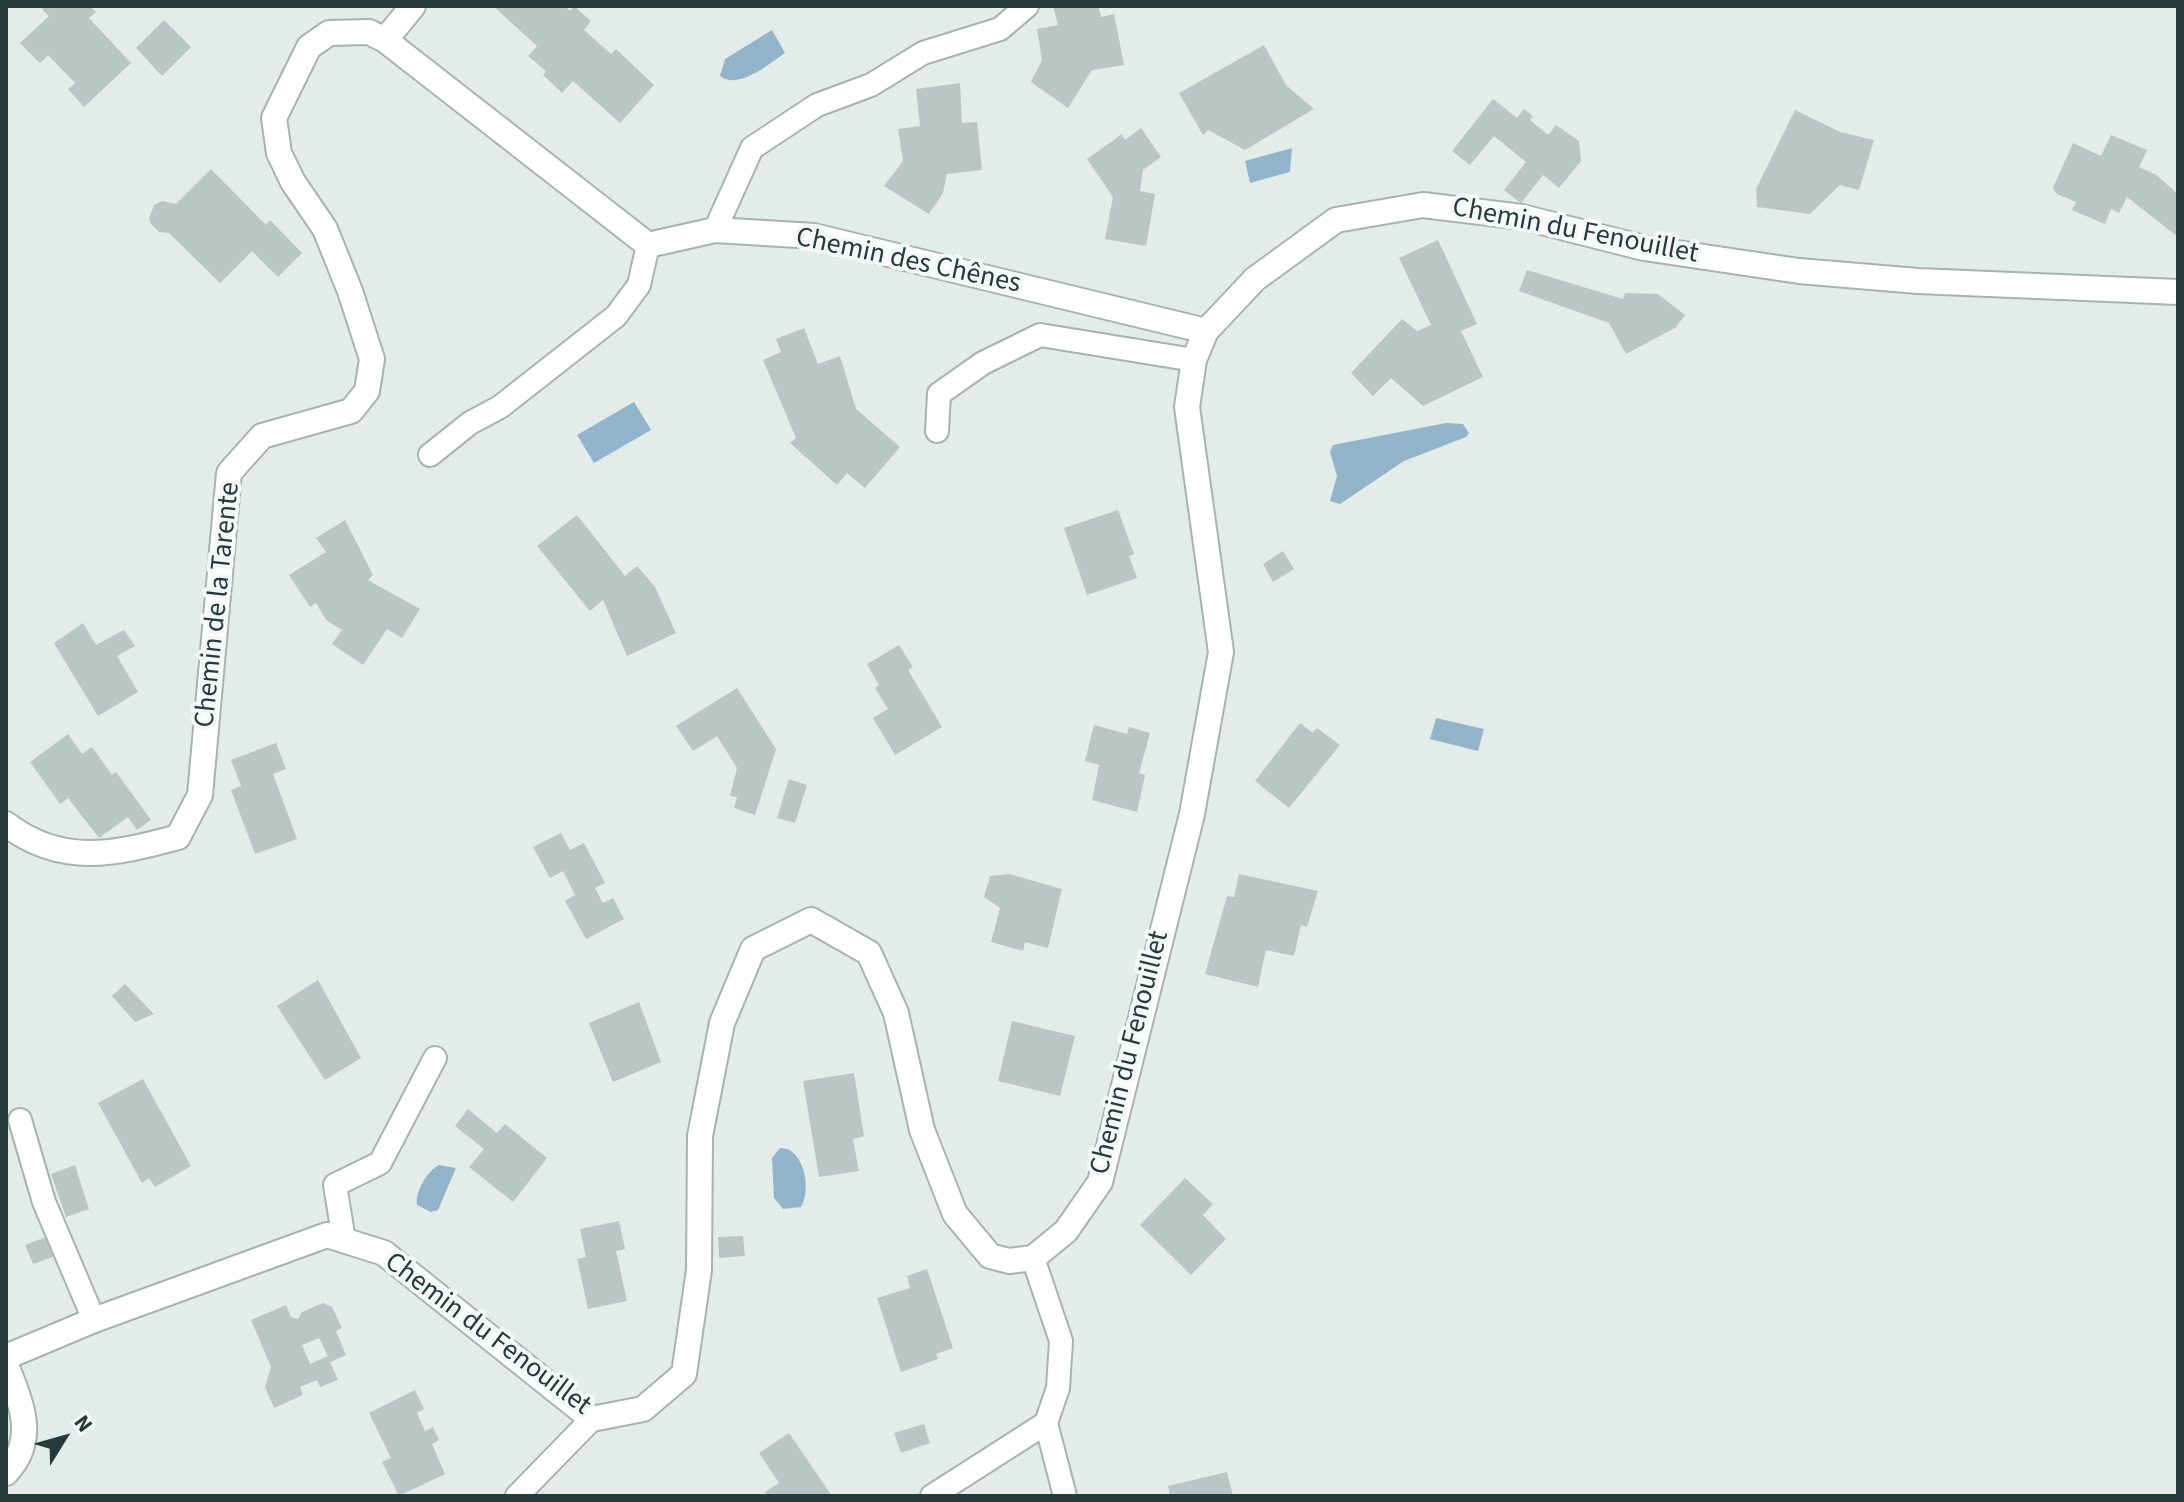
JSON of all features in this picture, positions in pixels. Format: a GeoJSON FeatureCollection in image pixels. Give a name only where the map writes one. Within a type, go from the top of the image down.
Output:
{"type":"FeatureCollection","features":[{"type":"Feature","properties":{"kind":"street"},"geometry":{"type":"LineString","coordinates":[[413,6],[385,40],[648,245]]}},
{"type":"Feature","properties":{"kind":"street","name":"Chemin de la Tarente"},"geometry":{"type":"LineString","coordinates":[[6,824],[39,846],[79,854],[131,849],[178,837],[200,795],[229,473],[262,436],[351,411],[367,391],[372,359],[350,291],[325,229],[293,182],[279,153],[274,118],[309,47],[329,33],[369,32],[385,40]]}},
{"type":"Feature","properties":{"kind":"street","name":"Chemin du Fenouillet"},"geometry":{"type":"LineString","coordinates":[[6,1357],[94,1320],[327,1235],[384,1253],[592,1419],[643,1409],[684,1374],[699,1270],[700,1136],[722,1023],[753,949],[811,920],[869,953],[896,1013],[922,1130],[955,1214],[990,1256],[1009,1261],[1033,1258],[1066,1231],[1100,1182],[1197,784],[1221,652],[1187,407],[1194,360],[1206,331],[1255,279],[1336,220],[1423,205],[1522,217],[1644,248],[1799,271],[1918,281],[2178,292]]}},
{"type":"Feature","properties":{"kind":"street","name":"Chemin des Chênes"},"geometry":{"type":"LineString","coordinates":[[648,245],[715,230],[814,236],[1206,331]]}},
{"type":"Feature","properties":{"kind":"street"},"geometry":{"type":"LineString","coordinates":[[6,1365],[25,1415],[24,1444],[6,1473]]}},
{"type":"Feature","properties":{"kind":"lane"},"geometry":{"type":"LineString","coordinates":[[715,230],[752,148],[817,105],[871,85],[923,53],[1000,29],[1027,6]]}},
{"type":"Feature","properties":{"kind":"lane"},"geometry":{"type":"LineString","coordinates":[[430,455],[470,423],[500,407],[616,316],[639,285],[648,245]]}},
{"type":"Feature","properties":{"kind":"lane"},"geometry":{"type":"LineString","coordinates":[[937,431],[939,394],[983,363],[1040,335],[1194,360]]}},
{"type":"Feature","properties":{"kind":"lane"},"geometry":{"type":"LineString","coordinates":[[344,1240],[335,1185],[380,1163],[435,1058]]}},
{"type":"Feature","properties":{"kind":"lane"},"geometry":{"type":"LineString","coordinates":[[20,1120],[44,1202],[94,1320]]}},
{"type":"Feature","properties":{"kind":"lane"},"geometry":{"type":"LineString","coordinates":[[1033,1258],[1061,1341],[1058,1388],[1046,1423],[1065,1496]]}},
{"type":"Feature","properties":{"kind":"lane"},"geometry":{"type":"LineString","coordinates":[[517,1496],[592,1419]]}},
{"type":"Feature","properties":{"kind":"lane"},"geometry":{"type":"LineString","coordinates":[[932,1496],[1046,1423]]}},
{"type":"Feature","properties":{"kind":"water"},"geometry":{"type":"Polygon","coordinates":[[[772,30],[785,53],[744,78],[728,80],[720,76],[725,59],[772,30]]]}},
{"type":"Feature","properties":{"kind":"water"},"geometry":{"type":"Polygon","coordinates":[[[1292,148],[1290,172],[1250,183],[1245,161],[1292,148]]]}},
{"type":"Feature","properties":{"kind":"water"},"geometry":{"type":"Polygon","coordinates":[[[634,402],[651,430],[594,463],[577,435],[634,402]]]}},
{"type":"Feature","properties":{"kind":"water"},"geometry":{"type":"Polygon","coordinates":[[[1446,423],[1463,424],[1469,433],[1466,437],[1404,461],[1340,504],[1330,501],[1337,476],[1330,452],[1333,445],[1446,423]]]}},
{"type":"Feature","properties":{"kind":"water"},"geometry":{"type":"Polygon","coordinates":[[[1436,718],[1484,729],[1478,751],[1430,739],[1436,718]]]}},
{"type":"Feature","properties":{"kind":"water"},"geometry":{"type":"Polygon","coordinates":[[[780,1148],[795,1154],[804,1171],[806,1190],[801,1207],[783,1209],[774,1198],[772,1158],[780,1148]]]}},
{"type":"Feature","properties":{"kind":"water"},"geometry":{"type":"Polygon","coordinates":[[[439,1165],[456,1168],[438,1210],[431,1212],[417,1205],[417,1200],[426,1177],[439,1165]]]}},
{"type":"Feature","properties":{"kind":"building"},"geometry":{"type":"Polygon","coordinates":[[[46,6],[90,6],[96,12],[89,18],[131,63],[84,107],[68,89],[75,83],[48,55],[40,63],[20,43],[49,16],[42,9],[46,6]]]}},
{"type":"Feature","properties":{"kind":"building"},"geometry":{"type":"Polygon","coordinates":[[[493,6],[565,6],[570,11],[574,6],[591,21],[584,30],[611,54],[616,49],[654,85],[620,123],[573,81],[562,93],[543,75],[546,71],[528,56],[537,46],[493,6]]]}},
{"type":"Feature","properties":{"kind":"building"},"geometry":{"type":"Polygon","coordinates":[[[1053,6],[1098,6],[1101,17],[1114,14],[1124,65],[1092,70],[1068,108],[1031,82],[1042,60],[1037,29],[1058,25],[1053,6]]]}},
{"type":"Feature","properties":{"kind":"building"},"geometry":{"type":"Polygon","coordinates":[[[164,20],[191,47],[162,76],[136,48],[164,20]]]}},
{"type":"Feature","properties":{"kind":"building"},"geometry":{"type":"Polygon","coordinates":[[[1264,45],[1286,85],[1314,109],[1245,150],[1208,130],[1203,135],[1179,93],[1264,45]]]}},
{"type":"Feature","properties":{"kind":"building"},"geometry":{"type":"Polygon","coordinates":[[[960,83],[962,123],[977,122],[982,170],[947,174],[943,193],[929,214],[884,186],[903,161],[898,129],[920,126],[916,89],[960,83]]]}},
{"type":"Feature","properties":{"kind":"building"},"geometry":{"type":"Polygon","coordinates":[[[1493,99],[1517,118],[1524,109],[1533,116],[1530,120],[1548,135],[1556,125],[1579,141],[1581,161],[1559,188],[1543,175],[1521,203],[1504,190],[1526,162],[1494,136],[1470,165],[1452,151],[1493,99]]]}},
{"type":"Feature","properties":{"kind":"building"},"geometry":{"type":"Polygon","coordinates":[[[1795,110],[1840,132],[1874,140],[1859,190],[1840,185],[1810,214],[1757,207],[1756,189],[1795,110]]]}},
{"type":"Feature","properties":{"kind":"building"},"geometry":{"type":"Polygon","coordinates":[[[1141,128],[1161,157],[1143,170],[1140,191],[1155,194],[1146,246],[1105,239],[1113,197],[1087,159],[1122,134],[1125,140],[1141,128]]]}},
{"type":"Feature","properties":{"kind":"building"},"geometry":{"type":"Polygon","coordinates":[[[2111,135],[2147,150],[2139,167],[2155,174],[2178,194],[2178,237],[2127,197],[2119,213],[2111,209],[2105,224],[2072,210],[2076,202],[2057,194],[2053,188],[2073,143],[2101,156],[2111,135]]]}},
{"type":"Feature","properties":{"kind":"building"},"geometry":{"type":"Polygon","coordinates":[[[211,169],[266,225],[270,220],[302,253],[278,277],[252,251],[220,283],[169,233],[159,232],[151,224],[149,218],[154,205],[162,201],[176,204],[211,169]]]}},
{"type":"Feature","properties":{"kind":"building"},"geometry":{"type":"Polygon","coordinates":[[[1438,240],[1477,324],[1461,331],[1483,377],[1423,406],[1391,378],[1373,396],[1351,373],[1402,319],[1417,331],[1431,325],[1399,258],[1438,240]]]}},
{"type":"Feature","properties":{"kind":"building"},"geometry":{"type":"Polygon","coordinates":[[[1527,270],[1623,299],[1625,293],[1658,294],[1685,315],[1675,328],[1626,354],[1609,323],[1519,291],[1527,270]]]}},
{"type":"Feature","properties":{"kind":"building"},"geometry":{"type":"Polygon","coordinates":[[[804,328],[818,364],[840,356],[856,409],[900,447],[865,488],[847,473],[837,485],[790,443],[796,438],[763,360],[781,352],[776,339],[804,328]]]}},
{"type":"Feature","properties":{"kind":"building"},"geometry":{"type":"Polygon","coordinates":[[[1118,510],[1134,554],[1129,556],[1137,578],[1087,595],[1064,528],[1118,510]]]}},
{"type":"Feature","properties":{"kind":"building"},"geometry":{"type":"Polygon","coordinates":[[[577,515],[625,576],[637,566],[655,587],[676,633],[627,656],[603,600],[590,611],[537,546],[577,515]]]}},
{"type":"Feature","properties":{"kind":"building"},"geometry":{"type":"Polygon","coordinates":[[[345,520],[373,575],[368,580],[420,609],[402,638],[387,629],[363,665],[332,644],[342,630],[326,620],[316,603],[310,607],[289,575],[326,552],[316,538],[345,520]]]}},
{"type":"Feature","properties":{"kind":"building"},"geometry":{"type":"Polygon","coordinates":[[[1283,551],[1294,569],[1273,582],[1263,564],[1283,551]]]}},
{"type":"Feature","properties":{"kind":"building"},"geometry":{"type":"Polygon","coordinates":[[[83,623],[96,645],[124,630],[135,646],[117,656],[138,692],[98,716],[54,643],[83,623]]]}},
{"type":"Feature","properties":{"kind":"building"},"geometry":{"type":"Polygon","coordinates":[[[899,645],[913,667],[908,670],[942,727],[895,755],[873,718],[888,709],[875,688],[879,685],[867,664],[899,645]]]}},
{"type":"Feature","properties":{"kind":"building"},"geometry":{"type":"Polygon","coordinates":[[[737,688],[776,749],[755,815],[734,808],[737,797],[730,796],[737,768],[717,736],[693,751],[676,726],[737,688]]]}},
{"type":"Feature","properties":{"kind":"building"},"geometry":{"type":"Polygon","coordinates":[[[1300,723],[1313,733],[1317,728],[1340,745],[1289,808],[1255,781],[1300,723]]]}},
{"type":"Feature","properties":{"kind":"building"},"geometry":{"type":"Polygon","coordinates":[[[1094,725],[1127,734],[1129,727],[1150,733],[1139,773],[1145,775],[1137,812],[1092,800],[1099,765],[1085,761],[1094,725]]]}},
{"type":"Feature","properties":{"kind":"building"},"geometry":{"type":"Polygon","coordinates":[[[68,734],[82,754],[92,747],[112,775],[116,772],[151,820],[137,830],[128,817],[99,838],[68,798],[60,804],[30,762],[68,734]]]}},
{"type":"Feature","properties":{"kind":"building"},"geometry":{"type":"Polygon","coordinates":[[[276,743],[286,769],[273,774],[297,839],[255,854],[231,790],[241,786],[231,760],[276,743]]]}},
{"type":"Feature","properties":{"kind":"building"},"geometry":{"type":"Polygon","coordinates":[[[789,779],[807,785],[795,823],[777,818],[789,779]]]}},
{"type":"Feature","properties":{"kind":"building"},"geometry":{"type":"Polygon","coordinates":[[[561,833],[570,850],[584,843],[605,883],[595,888],[603,903],[613,898],[624,919],[586,939],[565,901],[575,895],[563,871],[550,878],[533,847],[561,833]]]}},
{"type":"Feature","properties":{"kind":"building"},"geometry":{"type":"Polygon","coordinates":[[[1009,874],[1062,889],[1048,948],[1025,942],[1023,951],[991,942],[1000,908],[984,897],[990,876],[1009,874]]]}},
{"type":"Feature","properties":{"kind":"building"},"geometry":{"type":"Polygon","coordinates":[[[1239,874],[1318,891],[1307,927],[1301,925],[1294,956],[1266,950],[1258,987],[1205,974],[1227,896],[1234,897],[1239,874]]]}},
{"type":"Feature","properties":{"kind":"building"},"geometry":{"type":"Polygon","coordinates":[[[318,980],[361,1058],[325,1080],[277,1006],[318,980]]]}},
{"type":"Feature","properties":{"kind":"building"},"geometry":{"type":"Polygon","coordinates":[[[125,984],[154,1014],[135,1022],[112,996],[125,984]]]}},
{"type":"Feature","properties":{"kind":"building"},"geometry":{"type":"Polygon","coordinates":[[[639,1002],[661,1062],[613,1082],[589,1023],[639,1002]]]}},
{"type":"Feature","properties":{"kind":"building"},"geometry":{"type":"Polygon","coordinates":[[[1012,1021],[1075,1036],[1060,1096],[998,1081],[1012,1021]]]}},
{"type":"Feature","properties":{"kind":"building"},"geometry":{"type":"Polygon","coordinates":[[[854,1073],[864,1136],[853,1139],[859,1171],[819,1177],[803,1081],[854,1073]]]}},
{"type":"Feature","properties":{"kind":"building"},"geometry":{"type":"Polygon","coordinates":[[[143,1079],[191,1166],[155,1187],[149,1178],[142,1183],[98,1103],[143,1079]]]}},
{"type":"Feature","properties":{"kind":"building"},"geometry":{"type":"Polygon","coordinates":[[[468,1109],[497,1133],[505,1124],[547,1158],[513,1202],[469,1167],[484,1149],[455,1126],[468,1109]]]}},
{"type":"Feature","properties":{"kind":"building"},"geometry":{"type":"Polygon","coordinates":[[[75,1165],[89,1209],[66,1217],[51,1174],[75,1165]]]}},
{"type":"Feature","properties":{"kind":"building"},"geometry":{"type":"Polygon","coordinates":[[[1185,1178],[1213,1204],[1203,1215],[1226,1239],[1191,1275],[1140,1225],[1185,1178]]]}},
{"type":"Feature","properties":{"kind":"building"},"geometry":{"type":"Polygon","coordinates":[[[619,1221],[625,1249],[616,1251],[627,1301],[588,1309],[577,1259],[586,1257],[580,1229],[619,1221]]]}},
{"type":"Feature","properties":{"kind":"building"},"geometry":{"type":"Polygon","coordinates":[[[743,1236],[745,1256],[719,1258],[718,1237],[743,1236]]]}},
{"type":"Feature","properties":{"kind":"building"},"geometry":{"type":"Polygon","coordinates":[[[46,1237],[53,1257],[33,1264],[25,1245],[46,1237]]]}},
{"type":"Feature","properties":{"kind":"building"},"geometry":{"type":"Polygon","coordinates":[[[927,1269],[953,1348],[936,1354],[938,1359],[901,1372],[877,1298],[910,1288],[907,1276],[927,1269]]]}},
{"type":"Feature","properties":{"kind":"building"},"geometry":{"type":"Polygon","coordinates":[[[323,1303],[332,1307],[342,1328],[336,1331],[346,1355],[330,1362],[338,1380],[320,1387],[317,1380],[300,1387],[303,1395],[274,1408],[265,1387],[271,1367],[251,1320],[286,1305],[291,1317],[298,1319],[302,1312],[323,1303]],[[319,1338],[302,1345],[310,1364],[328,1356],[319,1338]]]}},
{"type":"Feature","properties":{"kind":"building"},"geometry":{"type":"Polygon","coordinates":[[[415,1390],[424,1409],[417,1413],[425,1431],[433,1427],[439,1440],[432,1444],[445,1474],[399,1496],[382,1462],[391,1458],[369,1413],[415,1390]]]}},
{"type":"Feature","properties":{"kind":"building"},"geometry":{"type":"Polygon","coordinates":[[[924,1424],[930,1443],[901,1453],[894,1433],[924,1424]]]}},
{"type":"Feature","properties":{"kind":"building"},"geometry":{"type":"Polygon","coordinates":[[[789,1433],[832,1496],[768,1496],[765,1492],[779,1483],[759,1453],[789,1433]]]}},
{"type":"Feature","properties":{"kind":"building"},"geometry":{"type":"Polygon","coordinates":[[[1227,1472],[1233,1496],[1170,1496],[1168,1486],[1227,1472]]]}}]}
